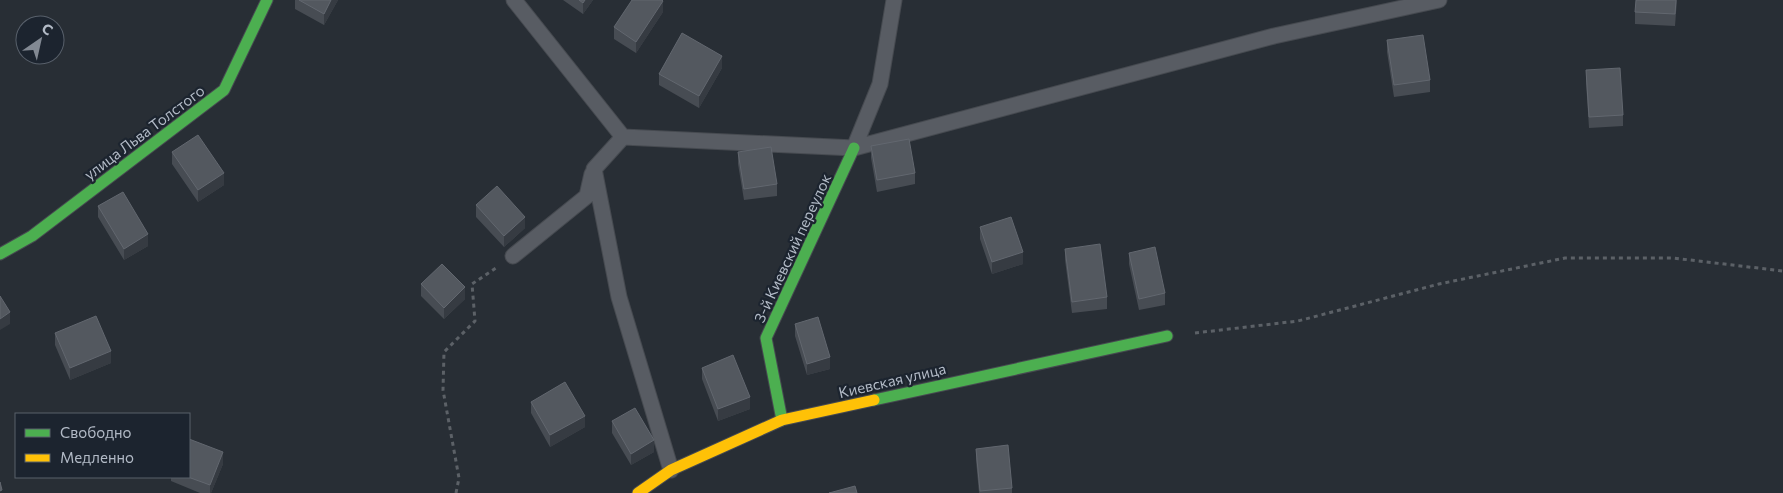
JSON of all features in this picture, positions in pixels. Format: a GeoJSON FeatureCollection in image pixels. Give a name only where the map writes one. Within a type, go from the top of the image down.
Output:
{"type":"FeatureCollection","features":[{"type":"Feature","properties":{"kind":"street","name":"улица Льва Толстого"},"geometry":{"type":"LineString","coordinates":[[0,254],[32,236],[224,90],[266,0]]}},
{"type":"Feature","properties":{"kind":"street","name":"3-й Киевский переулок"},"geometry":{"type":"LineString","coordinates":[[782,420],[766,338],[854,148]]}},
{"type":"Feature","properties":{"kind":"street","name":"Киевская улица"},"geometry":{"type":"LineString","coordinates":[[638,493],[671,470],[782,420],[1167,336]]}},
{"type":"Feature","properties":{"kind":"lane"},"geometry":{"type":"LineString","coordinates":[[514,0],[623,137],[854,148],[1274,36],[1439,0]]}},
{"type":"Feature","properties":{"kind":"lane"},"geometry":{"type":"LineString","coordinates":[[854,148],[880,84],[894,0]]}},
{"type":"Feature","properties":{"kind":"lane"},"geometry":{"type":"LineString","coordinates":[[513,256],[587,196],[594,169],[623,137]]}},
{"type":"Feature","properties":{"kind":"lane"},"geometry":{"type":"LineString","coordinates":[[594,169],[619,297],[671,470]]}},
{"type":"Feature","properties":{"kind":"path"},"geometry":{"type":"LineString","coordinates":[[456,493],[458,478],[442,390],[444,352],[475,321],[472,284],[513,256]]}},
{"type":"Feature","properties":{"kind":"path"},"geometry":{"type":"LineString","coordinates":[[1167,336],[1298,321],[1439,284],[1565,258],[1673,258],[1783,271]]}},
{"type":"Feature","properties":{"kind":"building"},"geometry":{"type":"Polygon","coordinates":[[[299,0],[331,0],[324,14],[299,0]]]}},
{"type":"Feature","properties":{"kind":"building"},"geometry":{"type":"Polygon","coordinates":[[[632,0],[663,1],[636,42],[614,27],[632,0]]]}},
{"type":"Feature","properties":{"kind":"building"},"geometry":{"type":"Polygon","coordinates":[[[1636,0],[1676,0],[1675,14],[1635,12],[1636,0]]]}},
{"type":"Feature","properties":{"kind":"building"},"geometry":{"type":"Polygon","coordinates":[[[682,33],[722,56],[699,96],[659,74],[682,33]]]}},
{"type":"Feature","properties":{"kind":"building"},"geometry":{"type":"Polygon","coordinates":[[[1423,35],[1430,80],[1394,85],[1387,40],[1423,35]]]}},
{"type":"Feature","properties":{"kind":"building"},"geometry":{"type":"Polygon","coordinates":[[[1620,68],[1623,115],[1589,117],[1586,70],[1620,68]]]}},
{"type":"Feature","properties":{"kind":"building"},"geometry":{"type":"Polygon","coordinates":[[[198,135],[224,173],[198,190],[172,152],[198,135]]]}},
{"type":"Feature","properties":{"kind":"building"},"geometry":{"type":"Polygon","coordinates":[[[909,139],[915,173],[877,180],[871,146],[909,139]]]}},
{"type":"Feature","properties":{"kind":"building"},"geometry":{"type":"Polygon","coordinates":[[[771,147],[777,184],[744,189],[738,152],[771,147]]]}},
{"type":"Feature","properties":{"kind":"building"},"geometry":{"type":"Polygon","coordinates":[[[497,186],[525,217],[504,236],[476,205],[497,186]]]}},
{"type":"Feature","properties":{"kind":"building"},"geometry":{"type":"Polygon","coordinates":[[[123,192],[148,234],[124,249],[98,206],[123,192]]]}},
{"type":"Feature","properties":{"kind":"building"},"geometry":{"type":"Polygon","coordinates":[[[1011,217],[1023,252],[992,262],[980,227],[1011,217]]]}},
{"type":"Feature","properties":{"kind":"building"},"geometry":{"type":"Polygon","coordinates":[[[1100,244],[1107,297],[1072,302],[1065,249],[1100,244]]]}},
{"type":"Feature","properties":{"kind":"building"},"geometry":{"type":"Polygon","coordinates":[[[1155,247],[1165,293],[1139,299],[1129,253],[1155,247]]]}},
{"type":"Feature","properties":{"kind":"building"},"geometry":{"type":"Polygon","coordinates":[[[442,264],[465,287],[444,308],[421,284],[442,264]]]}},
{"type":"Feature","properties":{"kind":"building"},"geometry":{"type":"Polygon","coordinates":[[[0,296],[10,312],[0,319],[0,296]]]}},
{"type":"Feature","properties":{"kind":"building"},"geometry":{"type":"Polygon","coordinates":[[[96,316],[111,351],[70,368],[55,333],[96,316]]]}},
{"type":"Feature","properties":{"kind":"building"},"geometry":{"type":"Polygon","coordinates":[[[818,317],[830,357],[807,364],[795,324],[818,317]]]}},
{"type":"Feature","properties":{"kind":"building"},"geometry":{"type":"Polygon","coordinates":[[[733,355],[750,397],[718,409],[702,368],[733,355]]]}},
{"type":"Feature","properties":{"kind":"building"},"geometry":{"type":"Polygon","coordinates":[[[565,382],[585,416],[550,435],[531,402],[565,382]]]}},
{"type":"Feature","properties":{"kind":"building"},"geometry":{"type":"Polygon","coordinates":[[[635,408],[654,440],[631,454],[612,421],[635,408]]]}},
{"type":"Feature","properties":{"kind":"building"},"geometry":{"type":"Polygon","coordinates":[[[190,439],[223,452],[210,485],[190,478],[190,439]]]}},
{"type":"Feature","properties":{"kind":"building"},"geometry":{"type":"Polygon","coordinates":[[[1008,445],[1012,488],[980,491],[976,449],[1008,445]]]}},
{"type":"Feature","properties":{"kind":"building"},"geometry":{"type":"Polygon","coordinates":[[[855,486],[857,493],[829,493],[855,486]]]}},
{"type":"Feature","properties":{"kind":"traffic: fast"},"geometry":{"type":"LineString","coordinates":[[0,254],[32,236],[224,90],[267,0]]}},
{"type":"Feature","properties":{"kind":"traffic: fast"},"geometry":{"type":"LineString","coordinates":[[782,420],[766,338],[854,148]]}},
{"type":"Feature","properties":{"kind":"traffic: fast"},"geometry":{"type":"LineString","coordinates":[[874,400],[1167,336]]}},
{"type":"Feature","properties":{"kind":"traffic: slow"},"geometry":{"type":"LineString","coordinates":[[638,493],[671,470],[782,420],[874,400]]}}]}
